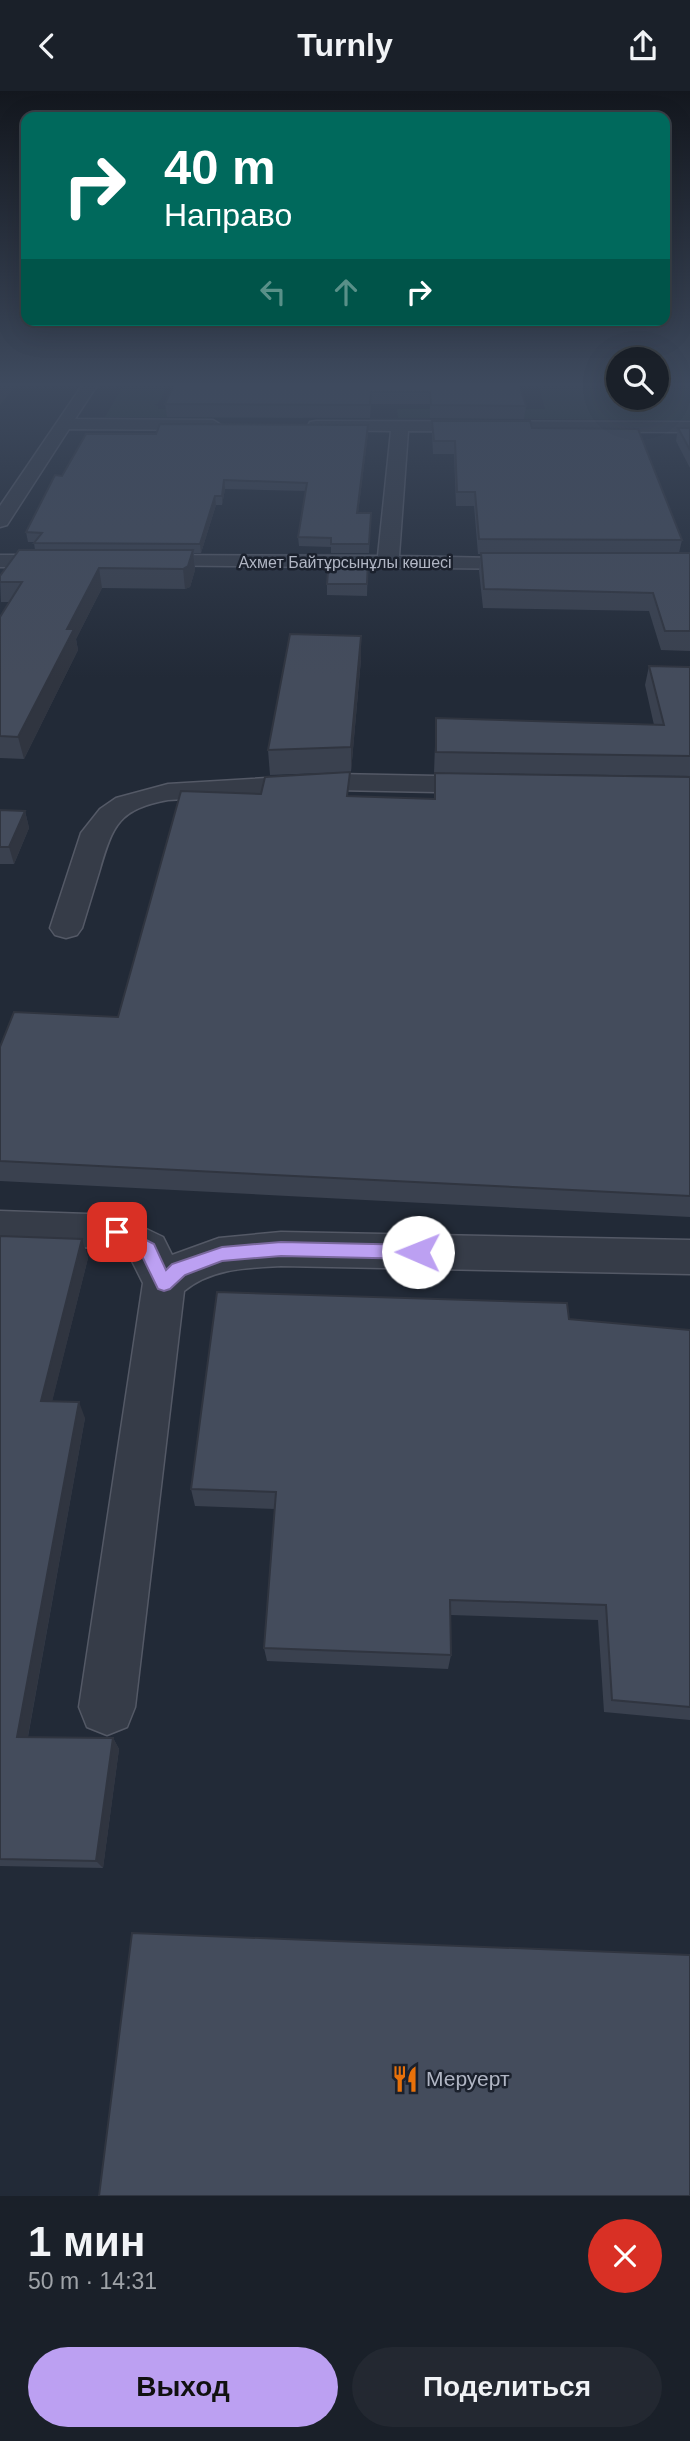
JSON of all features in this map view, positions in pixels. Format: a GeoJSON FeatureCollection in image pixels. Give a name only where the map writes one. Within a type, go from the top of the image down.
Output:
{"type":"FeatureCollection","features":[{"type":"Feature","properties":{"kind":"street"},"geometry":{"type":"LineString","coordinates":[[0,521],[25,482]]}},
{"type":"Feature","properties":{"kind":"street"},"geometry":{"type":"LineString","coordinates":[[388,562],[395,482]]}},
{"type":"Feature","properties":{"kind":"street"},"geometry":{"type":"LineString","coordinates":[[0,561],[83,561]]}},
{"type":"Feature","properties":{"kind":"street","name":"Ахмет Байтұрсынұлы көшесі"},"geometry":{"type":"LineString","coordinates":[[125,561],[553,563]]}},
{"type":"Feature","properties":{"kind":"street"},"geometry":{"type":"LineString","coordinates":[[66,928],[96,833],[104,819],[121,804],[141,796],[335,782],[511,786]]}},
{"type":"Feature","properties":{"kind":"street"},"geometry":{"type":"LineString","coordinates":[[0,1228],[117,1232],[148,1249],[164,1283],[107,1707]]}},
{"type":"Feature","properties":{"kind":"street"},"geometry":{"type":"LineString","coordinates":[[164,1283],[178,1269],[201,1260],[249,1251],[690,1258]]}},
{"type":"Feature","properties":{"kind":"building"},"geometry":{"type":"Polygon","coordinates":[[[51,482],[224,482],[222,496],[215,496],[200,544],[34,543],[42,533],[26,532],[51,482]]]}},
{"type":"Feature","properties":{"kind":"building"},"geometry":{"type":"Polygon","coordinates":[[[286,482],[361,482],[357,513],[371,513],[369,544],[331,544],[331,538],[298,537],[307,483],[286,482]]]}},
{"type":"Feature","properties":{"kind":"building"},"geometry":{"type":"Polygon","coordinates":[[[457,482],[659,482],[682,540],[479,539],[475,492],[457,492],[457,482]]]}},
{"type":"Feature","properties":{"kind":"building"},"geometry":{"type":"Polygon","coordinates":[[[19,550],[193,550],[188,566],[183,569],[99,568],[67,629],[74,629],[18,737],[0,736],[0,617],[22,582],[0,582],[0,576],[19,550]]]}},
{"type":"Feature","properties":{"kind":"building"},"geometry":{"type":"Polygon","coordinates":[[[481,553],[690,553],[690,631],[665,631],[653,593],[484,589],[481,553]]]}},
{"type":"Feature","properties":{"kind":"building"},"geometry":{"type":"Polygon","coordinates":[[[329,559],[368,559],[367,584],[327,584],[329,559]]]}},
{"type":"Feature","properties":{"kind":"building"},"geometry":{"type":"Polygon","coordinates":[[[290,634],[361,636],[351,747],[268,750],[290,634]]]}},
{"type":"Feature","properties":{"kind":"building"},"geometry":{"type":"Polygon","coordinates":[[[649,666],[690,667],[690,756],[436,752],[436,718],[664,725],[649,666]]]}},
{"type":"Feature","properties":{"kind":"building"},"geometry":{"type":"Polygon","coordinates":[[[350,772],[347,796],[435,799],[435,773],[690,777],[690,1196],[0,1161],[0,1047],[14,1012],[118,1017],[181,791],[261,794],[265,777],[350,772]]]}},
{"type":"Feature","properties":{"kind":"building"},"geometry":{"type":"Polygon","coordinates":[[[0,810],[25,811],[9,847],[0,847],[0,810]]]}},
{"type":"Feature","properties":{"kind":"building"},"geometry":{"type":"Polygon","coordinates":[[[0,1236],[82,1239],[41,1401],[79,1402],[17,1737],[113,1738],[96,1861],[0,1859],[0,1236]]]}},
{"type":"Feature","properties":{"kind":"building"},"geometry":{"type":"Polygon","coordinates":[[[217,1292],[567,1303],[569,1319],[690,1330],[690,1707],[612,1700],[606,1605],[450,1600],[451,1655],[264,1648],[276,1492],[191,1489],[217,1292]]]}},
{"type":"Feature","properties":{"kind":"building","name":"Меруерт"},"geometry":{"type":"Polygon","coordinates":[[[132,1933],[690,1955],[690,2196],[99,2196],[132,1933]]]}},
{"type":"Feature","properties":{"kind":"place","name":"Меруерт"},"geometry":{"type":"Point","coordinates":[405,2079]}},
{"type":"Feature","properties":{"kind":"route"},"geometry":{"type":"LineString","coordinates":[[117,1232],[148,1249],[164,1283],[178,1269],[222,1254],[281,1249],[418,1252]]}}]}
